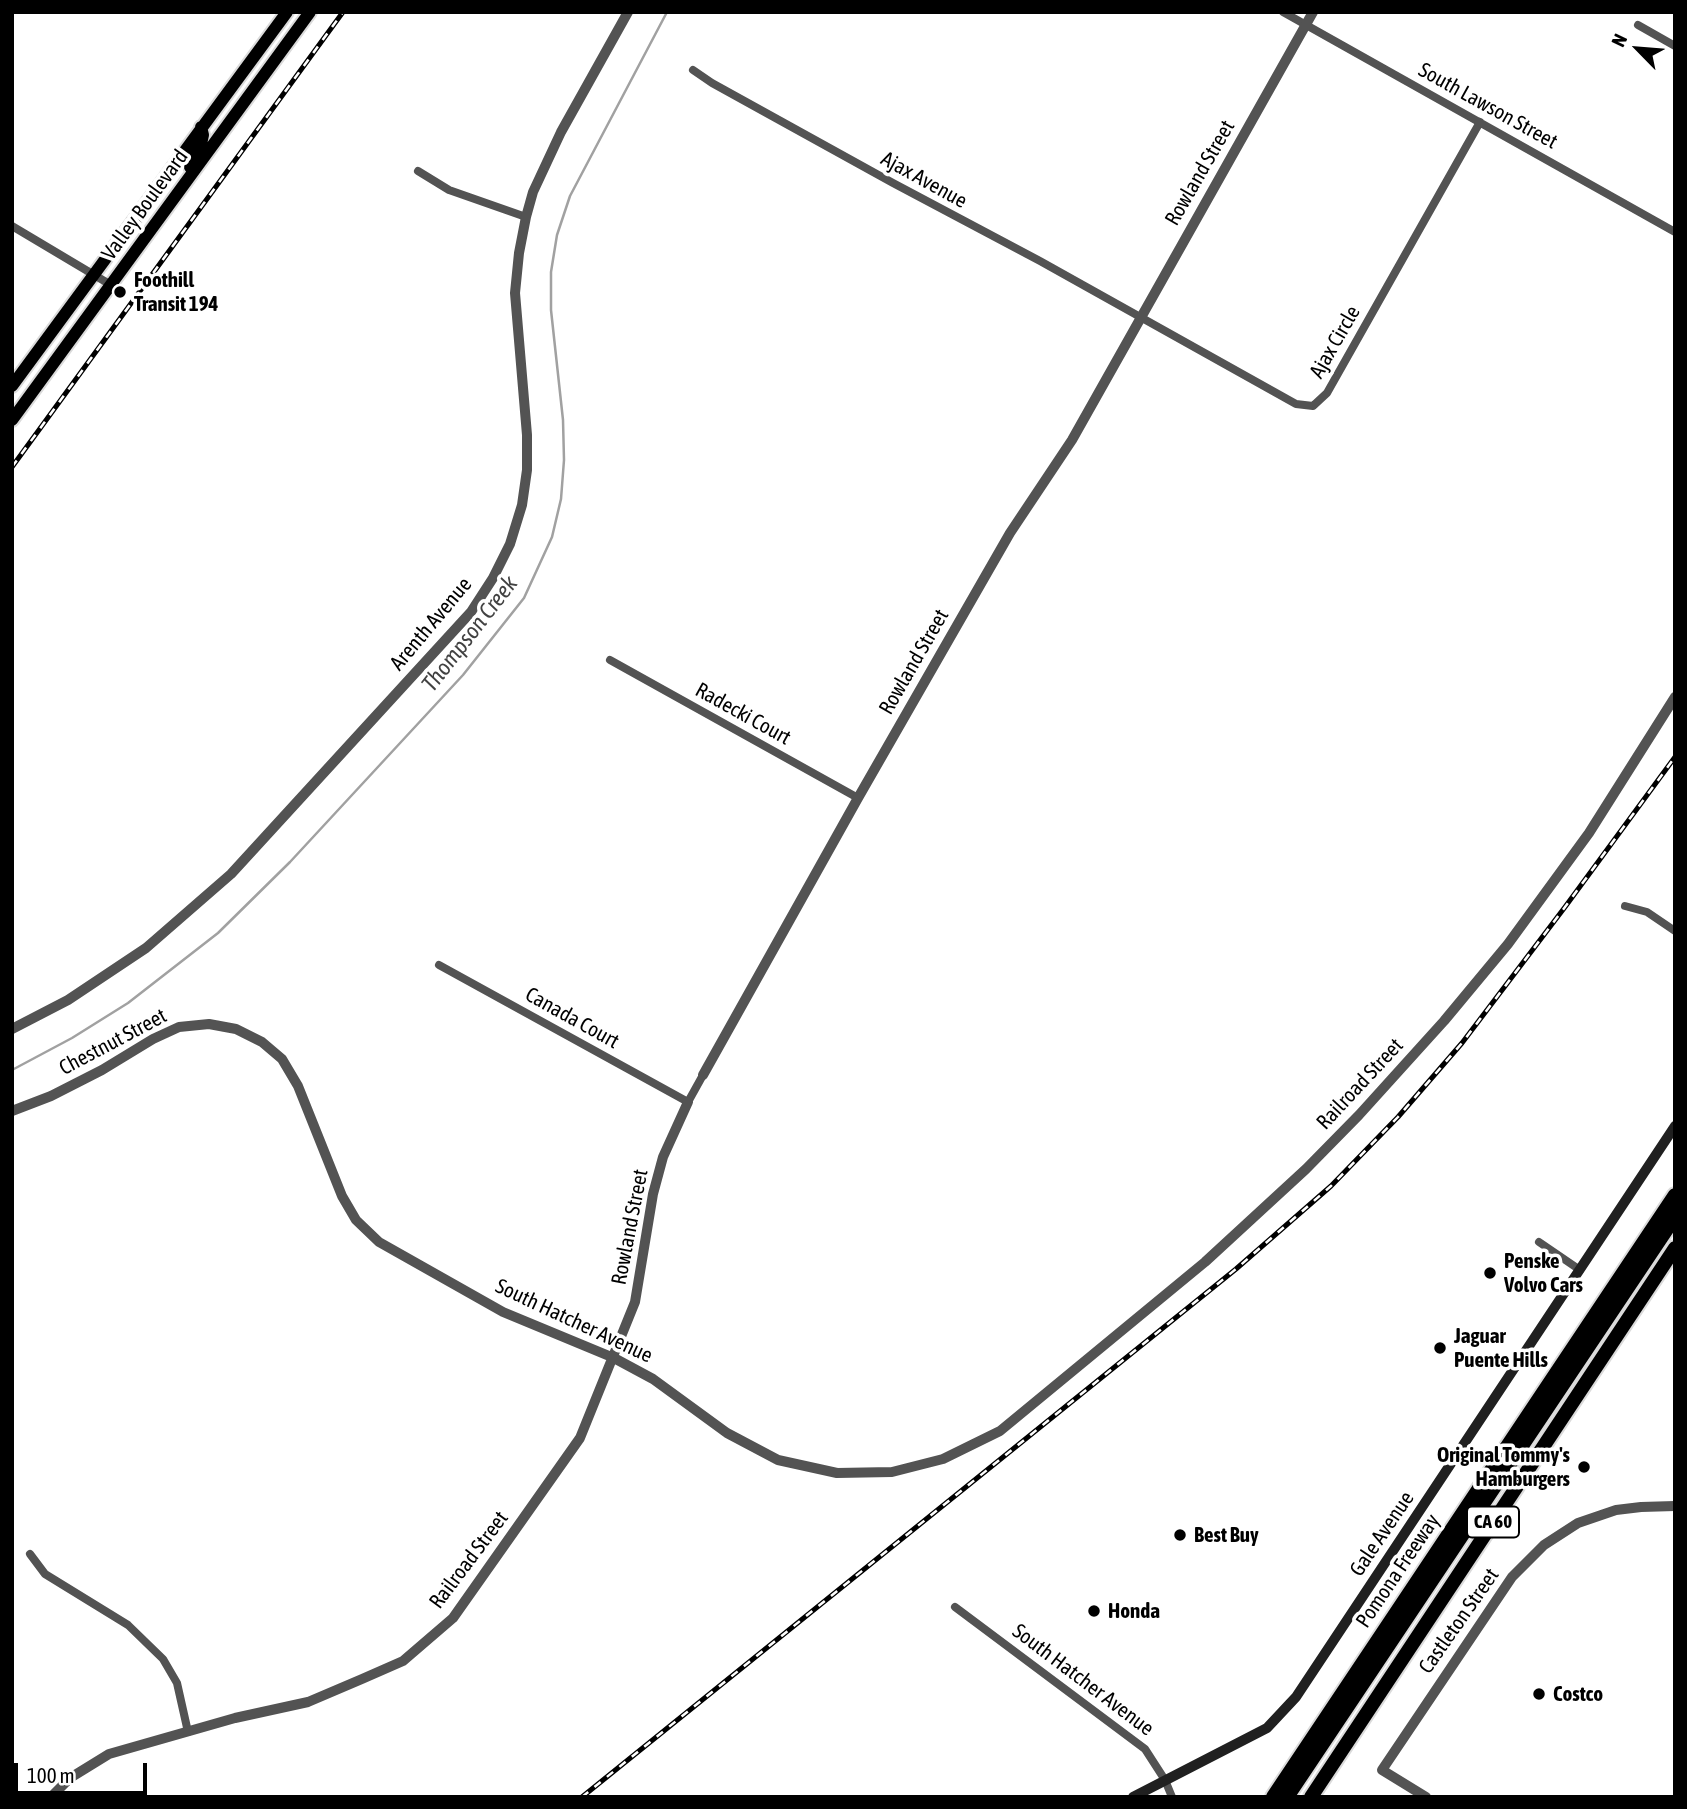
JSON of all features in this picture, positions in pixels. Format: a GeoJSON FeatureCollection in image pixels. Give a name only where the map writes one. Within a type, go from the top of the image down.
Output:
{"type":"FeatureCollection","features":[{"type":"Feature","properties":{"kind":"highway","name":"Pomona Freeway"},"geometry":{"type":"LineString","coordinates":[[1273,1797],[1675,1195]]}},
{"type":"Feature","properties":{"kind":"highway"},"geometry":{"type":"LineString","coordinates":[[1287,1797],[1675,1217]]}},
{"type":"Feature","properties":{"kind":"highway"},"geometry":{"type":"LineString","coordinates":[[1295,1797],[1675,1227]]}},
{"type":"Feature","properties":{"kind":"highway","name":"CA 60"},"geometry":{"type":"LineString","coordinates":[[1311,1797],[1675,1248]]}},
{"type":"Feature","properties":{"kind":"main road","name":"Valley Boulevard"},"geometry":{"type":"LineString","coordinates":[[12,386],[287,12]]}},
{"type":"Feature","properties":{"kind":"main road","name":"Valley Boulevard"},"geometry":{"type":"LineString","coordinates":[[12,420],[310,12]]}},
{"type":"Feature","properties":{"kind":"main road"},"geometry":{"type":"LineString","coordinates":[[178,193],[201,144],[201,128]]}},
{"type":"Feature","properties":{"kind":"main road","name":"Gale Avenue"},"geometry":{"type":"LineString","coordinates":[[1133,1797],[1267,1728],[1296,1697],[1675,1126]]}},
{"type":"Feature","properties":{"kind":"street","name":"Arenth Avenue"},"geometry":{"type":"LineString","coordinates":[[12,1029],[68,1000],[146,948],[231,874],[471,612],[493,578],[509,544],[522,505],[527,470],[527,435],[515,293],[526,217],[533,192],[558,138],[628,12]]}},
{"type":"Feature","properties":{"kind":"street","name":"South Lawson Street"},"geometry":{"type":"LineString","coordinates":[[1283,12],[1675,232]]}},
{"type":"Feature","properties":{"kind":"street","name":"Rowland Street"},"geometry":{"type":"LineString","coordinates":[[614,1358],[635,1302],[653,1194],[663,1157],[688,1102],[858,798],[1010,533],[1072,439],[1313,12]]}},
{"type":"Feature","properties":{"kind":"street"},"geometry":{"type":"LineString","coordinates":[[1638,25],[1675,46]]}},
{"type":"Feature","properties":{"kind":"street","name":"Ajax Avenue"},"geometry":{"type":"LineString","coordinates":[[693,70],[845,157],[1040,261],[1140,318]]}},
{"type":"Feature","properties":{"kind":"street","name":"Ajax Circle"},"geometry":{"type":"LineString","coordinates":[[1140,318],[1296,404],[1313,406],[1327,393],[1480,122]]}},
{"type":"Feature","properties":{"kind":"street"},"geometry":{"type":"LineString","coordinates":[[418,171],[449,190],[526,217]]}},
{"type":"Feature","properties":{"kind":"street"},"geometry":{"type":"LineString","coordinates":[[12,226],[95,273],[111,285]]}},
{"type":"Feature","properties":{"kind":"street","name":"Radecki Court"},"geometry":{"type":"LineString","coordinates":[[610,660],[858,798]]}},
{"type":"Feature","properties":{"kind":"street","name":"Railroad Street"},"geometry":{"type":"LineString","coordinates":[[1000,1431],[1207,1260],[1306,1169],[1361,1113],[1444,1021],[1508,944],[1589,834],[1675,697]]}},
{"type":"Feature","properties":{"kind":"street"},"geometry":{"type":"LineString","coordinates":[[1625,906],[1647,912],[1675,931]]}},
{"type":"Feature","properties":{"kind":"street","name":"Canada Court"},"geometry":{"type":"LineString","coordinates":[[439,965],[688,1102]]}},
{"type":"Feature","properties":{"kind":"street","name":"Chestnut Street"},"geometry":{"type":"LineString","coordinates":[[12,1111],[51,1096],[179,1027],[209,1024],[236,1029]]}},
{"type":"Feature","properties":{"kind":"street","name":"South Hatcher Avenue"},"geometry":{"type":"LineString","coordinates":[[236,1029],[262,1042],[282,1059],[298,1086],[342,1196],[356,1220],[379,1242],[503,1312],[614,1358],[653,1379],[727,1433],[778,1460],[837,1472],[892,1472],[943,1459],[1000,1431]]}},
{"type":"Feature","properties":{"kind":"street"},"geometry":{"type":"LineString","coordinates":[[1539,1242],[1580,1270]]}},
{"type":"Feature","properties":{"kind":"street","name":"Railroad Street"},"geometry":{"type":"LineString","coordinates":[[51,1797],[70,1778],[109,1754],[235,1718],[308,1702],[403,1661],[453,1618],[580,1438],[614,1358]]}},
{"type":"Feature","properties":{"kind":"street","name":"Castleton Street"},"geometry":{"type":"LineString","coordinates":[[1426,1797],[1382,1770],[1512,1577],[1544,1545],[1569,1528],[1598,1516],[1638,1507],[1675,1506]]}},
{"type":"Feature","properties":{"kind":"street"},"geometry":{"type":"LineString","coordinates":[[30,1554],[45,1574],[128,1625],[163,1659],[177,1683],[188,1732]]}},
{"type":"Feature","properties":{"kind":"street","name":"South Hatcher Avenue"},"geometry":{"type":"LineString","coordinates":[[955,1607],[1145,1749],[1166,1780],[1172,1797]]}},
{"type":"Feature","properties":{"kind":"waterway","name":"Thompson Creek"},"geometry":{"type":"LineString","coordinates":[[12,1070],[72,1038],[128,1003],[218,933],[290,862],[463,675],[524,598],[552,537],[561,499],[563,420],[551,310],[551,272],[557,235],[570,196],[667,12]]}},
{"type":"Feature","properties":{"kind":"railway"},"geometry":{"type":"LineString","coordinates":[[12,467],[343,12]]}},
{"type":"Feature","properties":{"kind":"railway"},"geometry":{"type":"LineString","coordinates":[[582,1797],[1236,1269],[1331,1186],[1398,1117],[1462,1043],[1675,757]]}},
{"type":"Feature","properties":{"kind":"place","name":"Foothill Transit 194"},"geometry":{"type":"Point","coordinates":[120,292]}},
{"type":"Feature","properties":{"kind":"place","name":"Penske Volvo Cars"},"geometry":{"type":"Point","coordinates":[1490,1273]}},
{"type":"Feature","properties":{"kind":"place","name":"Jaguar Puente Hills"},"geometry":{"type":"Point","coordinates":[1440,1348]}},
{"type":"Feature","properties":{"kind":"place","name":"Original Tommy's Hamburgers"},"geometry":{"type":"Point","coordinates":[1584,1467]}},
{"type":"Feature","properties":{"kind":"place","name":"Best Buy"},"geometry":{"type":"Point","coordinates":[1180,1535]}},
{"type":"Feature","properties":{"kind":"place","name":"Honda"},"geometry":{"type":"Point","coordinates":[1094,1611]}},
{"type":"Feature","properties":{"kind":"place","name":"Costco"},"geometry":{"type":"Point","coordinates":[1539,1694]}}]}
